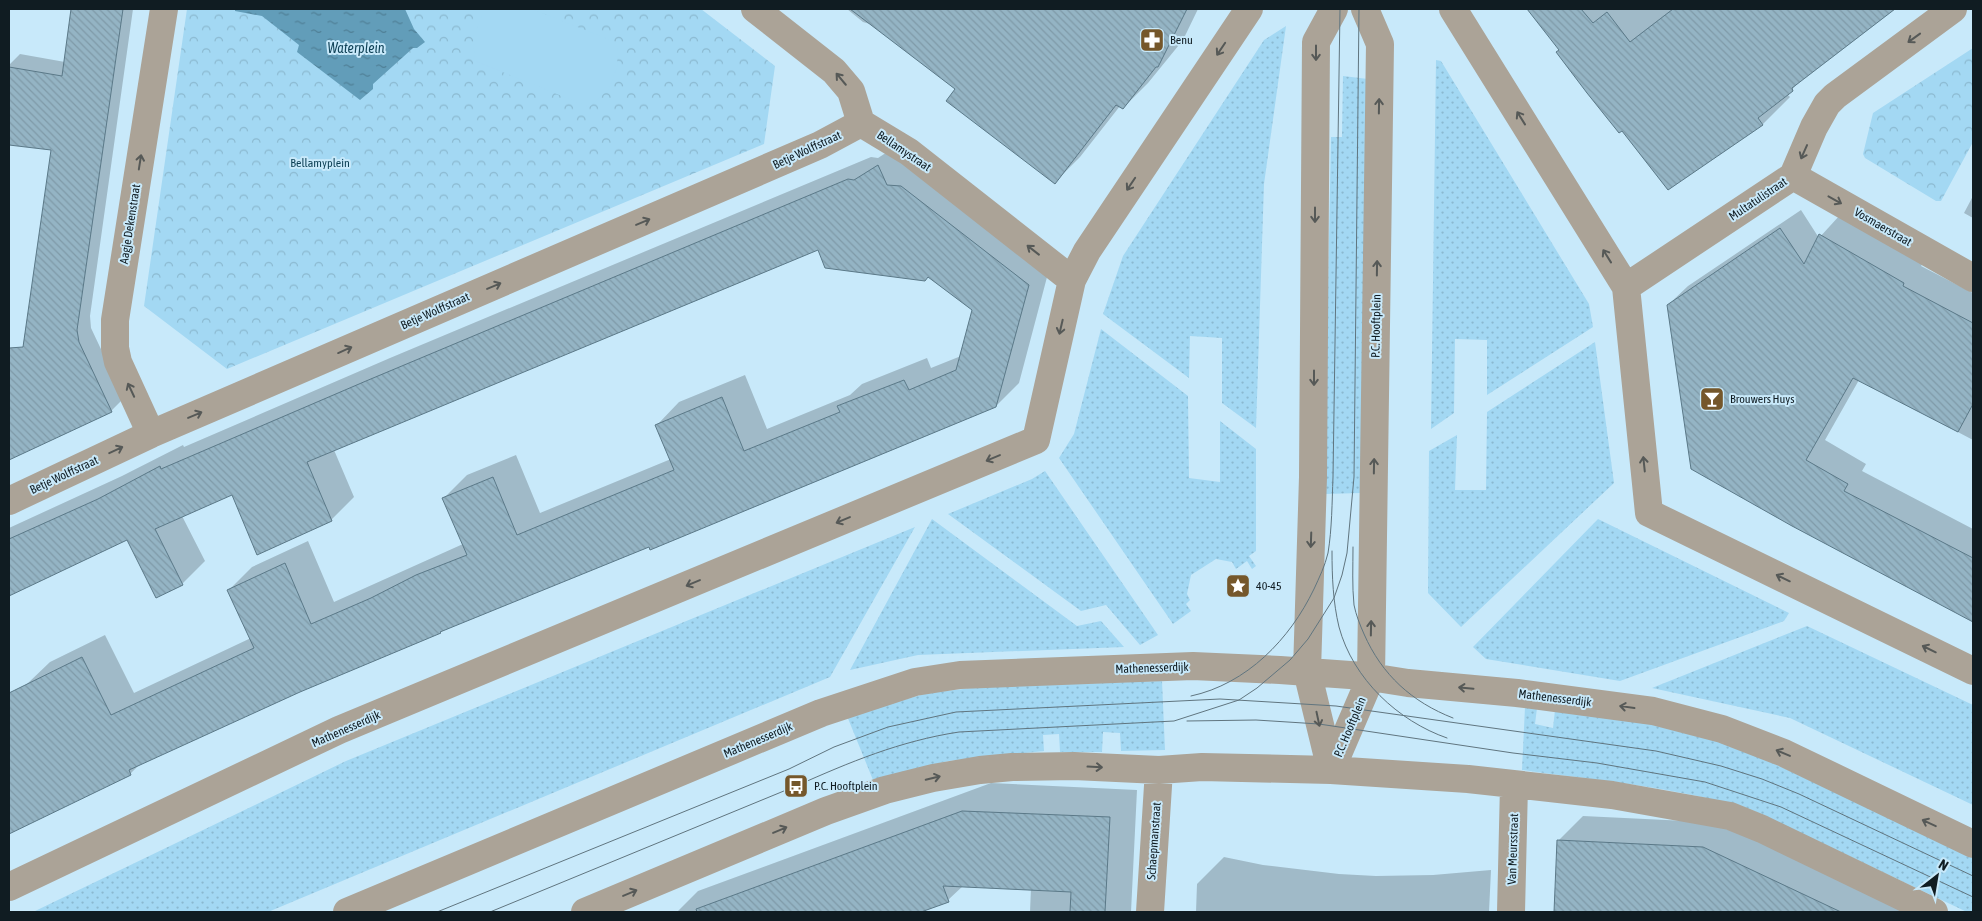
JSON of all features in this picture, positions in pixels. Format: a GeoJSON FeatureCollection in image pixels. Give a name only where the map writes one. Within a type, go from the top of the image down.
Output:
{"type":"FeatureCollection","features":[{"type":"Feature","properties":{"kind":"street","name":"Aagje Dekenstraat"},"geometry":{"type":"LineString","coordinates":[[151,434],[118,362],[115,320],[164,9]]}},
{"type":"Feature","properties":{"kind":"street"},"geometry":{"type":"LineString","coordinates":[[755,9],[834,71],[851,91],[862,123]]}},
{"type":"Feature","properties":{"kind":"street"},"geometry":{"type":"LineString","coordinates":[[1072,280],[1087,251],[1249,9]]}},
{"type":"Feature","properties":{"kind":"street","name":"P.C. Hooftplein"},"geometry":{"type":"LineString","coordinates":[[1331,770],[1307,671],[1313,477],[1316,42],[1334,9]]}},
{"type":"Feature","properties":{"kind":"street","name":"P.C. Hooftplein"},"geometry":{"type":"LineString","coordinates":[[1331,770],[1371,677],[1380,44],[1365,9]]}},
{"type":"Feature","properties":{"kind":"street"},"geometry":{"type":"LineString","coordinates":[[1453,9],[1626,287],[1650,513],[1973,671]]}},
{"type":"Feature","properties":{"kind":"street","name":"Multatulistraat"},"geometry":{"type":"LineString","coordinates":[[1626,287],[1793,176],[1814,127],[1827,104],[1835,96],[1953,9]]}},
{"type":"Feature","properties":{"kind":"street","name":"Betje Wolffstraat"},"geometry":{"type":"LineString","coordinates":[[9,501],[151,434],[811,149],[862,123]]}},
{"type":"Feature","properties":{"kind":"street","name":"Bellamystraat"},"geometry":{"type":"LineString","coordinates":[[862,123],[909,152],[1072,280]]}},
{"type":"Feature","properties":{"kind":"street","name":"Vosmaerstraat"},"geometry":{"type":"LineString","coordinates":[[1793,176],[1973,278]]}},
{"type":"Feature","properties":{"kind":"street","name":"Mathenesserdijk"},"geometry":{"type":"LineString","coordinates":[[9,887],[339,730],[1036,440],[1072,280]]}},
{"type":"Feature","properties":{"kind":"street","name":"Mathenesserdijk"},"geometry":{"type":"LineString","coordinates":[[347,912],[822,713],[916,682],[960,674],[1193,666],[1307,671],[1518,693],[1653,711],[1722,729],[1784,753],[1973,844]]}},
{"type":"Feature","properties":{"kind":"street"},"geometry":{"type":"LineString","coordinates":[[585,912],[826,811],[885,790],[933,778],[980,770],[1043,766],[1159,770],[1202,768],[1331,770],[1468,779],[1612,795],[1730,816],[1762,829],[1934,912]]}},
{"type":"Feature","properties":{"kind":"street","name":"Schaepmanstraat"},"geometry":{"type":"LineString","coordinates":[[1150,912],[1159,770]]}},
{"type":"Feature","properties":{"kind":"street","name":"Van Meursstraat"},"geometry":{"type":"LineString","coordinates":[[1511,912],[1514,785]]}},
{"type":"Feature","properties":{"kind":"green space","name":"Bellamyplein"},"geometry":{"type":"Polygon","coordinates":[[[187,9],[701,9],[775,66],[764,144],[227,369],[144,306],[187,9]]]}},
{"type":"Feature","properties":{"kind":"green space"},"geometry":{"type":"Polygon","coordinates":[[[486,9],[532,9],[618,43],[617,67],[609,89],[589,107],[475,61],[473,37],[486,9]]]}},
{"type":"Feature","properties":{"kind":"green space"},"geometry":{"type":"Polygon","coordinates":[[[1286,26],[1264,184],[1256,428],[1222,403],[1222,338],[1190,336],[1189,378],[1103,314],[1123,256],[1264,40],[1286,26]]]}},
{"type":"Feature","properties":{"kind":"green space"},"geometry":{"type":"Polygon","coordinates":[[[1973,48],[1973,142],[1941,201],[1936,201],[1865,158],[1863,154],[1873,113],[1973,48]]]}},
{"type":"Feature","properties":{"kind":"green space"},"geometry":{"type":"Polygon","coordinates":[[[1436,60],[1441,61],[1589,304],[1593,327],[1487,395],[1487,340],[1455,339],[1454,413],[1431,429],[1436,60]]]}},
{"type":"Feature","properties":{"kind":"green space"},"geometry":{"type":"Polygon","coordinates":[[[1343,76],[1368,79],[1361,493],[1324,494],[1331,137],[1342,137],[1343,76]]]}},
{"type":"Feature","properties":{"kind":"green space"},"geometry":{"type":"Polygon","coordinates":[[[1101,329],[1188,396],[1189,478],[1220,482],[1220,421],[1256,449],[1256,551],[1249,556],[1256,566],[1252,569],[1247,561],[1236,569],[1232,562],[1216,559],[1191,575],[1187,594],[1190,600],[1186,604],[1191,611],[1173,624],[1059,458],[1074,434],[1101,329]]]}},
{"type":"Feature","properties":{"kind":"green space"},"geometry":{"type":"Polygon","coordinates":[[[1595,342],[1614,483],[1461,627],[1428,593],[1429,451],[1457,435],[1455,490],[1486,490],[1487,412],[1595,342]]]}},
{"type":"Feature","properties":{"kind":"green space"},"geometry":{"type":"Polygon","coordinates":[[[1045,471],[1158,635],[1140,645],[1106,605],[1081,611],[948,514],[1032,479],[1045,471]]]}},
{"type":"Feature","properties":{"kind":"green space"},"geometry":{"type":"Polygon","coordinates":[[[932,519],[1077,626],[1101,621],[1124,647],[918,655],[850,670],[932,519]]]}},
{"type":"Feature","properties":{"kind":"green space"},"geometry":{"type":"Polygon","coordinates":[[[1598,519],[1789,613],[1784,621],[1620,681],[1486,659],[1473,647],[1598,519]]]}},
{"type":"Feature","properties":{"kind":"green space"},"geometry":{"type":"Polygon","coordinates":[[[915,527],[830,677],[268,912],[33,912],[346,761],[915,527]]]}},
{"type":"Feature","properties":{"kind":"green space"},"geometry":{"type":"Polygon","coordinates":[[[1807,626],[1973,705],[1973,805],[1790,718],[1652,688],[1807,626]]]}},
{"type":"Feature","properties":{"kind":"green space"},"geometry":{"type":"Polygon","coordinates":[[[1162,681],[1165,750],[1121,751],[1120,733],[1103,732],[1102,752],[1060,752],[1059,734],[1043,735],[1044,751],[948,761],[873,780],[847,716],[928,693],[981,687],[1162,681]]]}},
{"type":"Feature","properties":{"kind":"green space"},"geometry":{"type":"Polygon","coordinates":[[[1525,707],[1537,708],[1535,724],[1553,728],[1555,710],[1668,726],[1747,751],[1973,857],[1973,912],[1967,912],[1754,811],[1668,790],[1522,770],[1525,707]]]}},
{"type":"Feature","properties":{"kind":"water","name":"Waterplein"},"geometry":{"type":"Polygon","coordinates":[[[235,9],[405,9],[414,29],[425,42],[417,48],[413,48],[373,84],[373,89],[360,100],[297,52],[299,45],[262,16],[235,11],[235,9]]]}},
{"type":"Feature","properties":{"kind":"building"},"geometry":{"type":"Polygon","coordinates":[[[71,9],[123,9],[77,330],[79,342],[112,412],[9,460],[9,348],[23,347],[51,150],[9,145],[9,67],[62,76],[71,9]]]}},
{"type":"Feature","properties":{"kind":"building"},"geometry":{"type":"Polygon","coordinates":[[[850,9],[1187,9],[1158,67],[1156,67],[1123,109],[1116,105],[1055,184],[946,101],[955,89],[850,9]]]}},
{"type":"Feature","properties":{"kind":"building"},"geometry":{"type":"Polygon","coordinates":[[[1527,9],[1581,9],[1593,23],[1607,12],[1630,42],[1673,9],[1895,9],[1792,88],[1793,91],[1758,118],[1763,125],[1668,190],[1622,131],[1619,133],[1587,93],[1556,52],[1559,50],[1527,9]]]}},
{"type":"Feature","properties":{"kind":"building"},"geometry":{"type":"Polygon","coordinates":[[[878,165],[887,185],[901,186],[1029,285],[996,407],[650,550],[649,547],[440,632],[300,692],[129,770],[131,775],[9,834],[9,693],[82,657],[111,715],[254,648],[227,590],[285,563],[311,624],[371,598],[416,575],[467,555],[442,498],[493,477],[517,535],[674,470],[655,425],[722,397],[744,451],[840,412],[837,406],[904,380],[909,390],[956,370],[972,310],[928,277],[925,281],[825,268],[818,250],[307,462],[332,521],[257,555],[232,495],[155,529],[183,585],[156,598],[127,540],[9,596],[9,539],[98,499],[160,466],[161,469],[848,179],[854,180],[878,165]]]}},
{"type":"Feature","properties":{"kind":"building"},"geometry":{"type":"Polygon","coordinates":[[[1780,228],[1804,264],[1819,234],[1904,283],[1903,286],[1973,323],[1973,404],[1958,432],[1853,378],[1806,460],[1848,484],[1844,491],[1973,558],[1973,622],[1792,526],[1691,469],[1667,305],[1780,228]]]}},
{"type":"Feature","properties":{"kind":"building"},"geometry":{"type":"Polygon","coordinates":[[[962,811],[1110,817],[1105,912],[1070,912],[1071,892],[943,886],[949,902],[921,912],[697,912],[696,909],[962,811]]]}},
{"type":"Feature","properties":{"kind":"building"},"geometry":{"type":"Polygon","coordinates":[[[1557,840],[1703,847],[1841,912],[1554,912],[1557,840]]]}},
{"type":"Feature","properties":{"kind":"tram line"},"geometry":{"type":"LineString","coordinates":[[1191,696],[1211,690],[1248,670],[1279,642],[1293,625],[1314,589],[1328,553],[1333,477],[1340,9]]}},
{"type":"Feature","properties":{"kind":"tram line"},"geometry":{"type":"LineString","coordinates":[[490,912],[876,753],[916,741],[959,732],[1174,721],[1239,700],[1257,688],[1290,660],[1308,639],[1334,598],[1347,553],[1354,477],[1359,9]]}},
{"type":"Feature","properties":{"kind":"tram line"},"geometry":{"type":"LineString","coordinates":[[1353,547],[1354,605],[1371,649],[1389,674],[1400,685],[1424,704],[1453,718]]}},
{"type":"Feature","properties":{"kind":"tram line"},"geometry":{"type":"LineString","coordinates":[[1332,551],[1333,589],[1337,618],[1346,646],[1355,664],[1380,696],[1395,709],[1411,721],[1447,738]]}},
{"type":"Feature","properties":{"kind":"tram line"},"geometry":{"type":"LineString","coordinates":[[437,912],[789,769],[834,747],[888,727],[956,712],[1220,699],[1336,706],[1656,751],[1721,766],[1762,779],[1799,794],[1973,876]]}},
{"type":"Feature","properties":{"kind":"tram line"},"geometry":{"type":"LineString","coordinates":[[1187,721],[1256,720],[1319,724],[1513,753],[1597,763],[1705,782],[1781,807],[1973,897]]}},
{"type":"Feature","properties":{"kind":"place","name":"Benu"},"geometry":{"type":"Point","coordinates":[1152,40]}},
{"type":"Feature","properties":{"kind":"place","name":"Brouwers Huys"},"geometry":{"type":"Point","coordinates":[1712,399]}},
{"type":"Feature","properties":{"kind":"place","name":"40-45"},"geometry":{"type":"Point","coordinates":[1238,586]}},
{"type":"Feature","properties":{"kind":"place","name":"P.C. Hooftplein"},"geometry":{"type":"Point","coordinates":[796,786]}}]}
